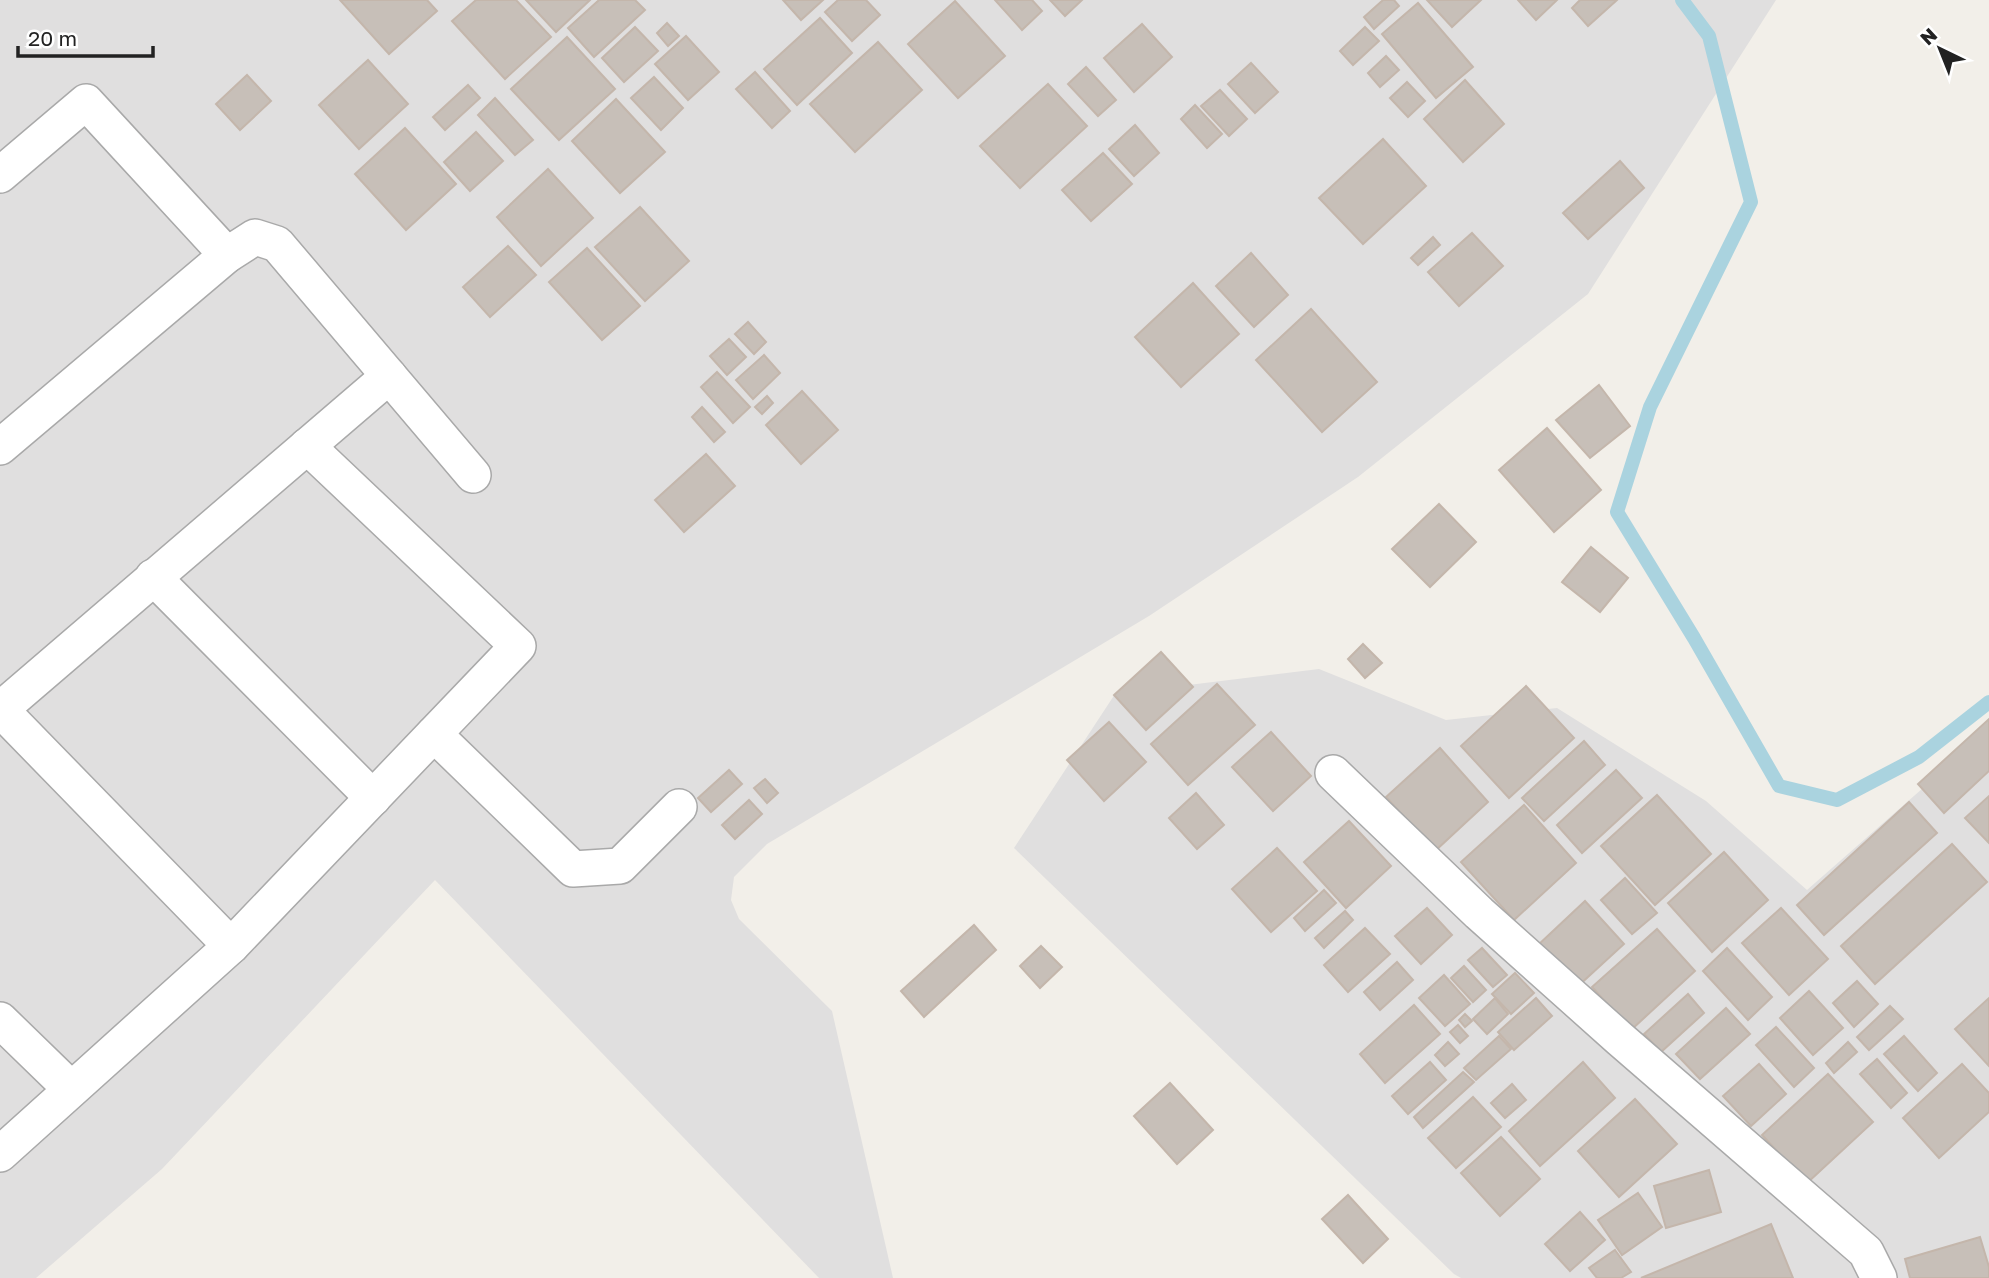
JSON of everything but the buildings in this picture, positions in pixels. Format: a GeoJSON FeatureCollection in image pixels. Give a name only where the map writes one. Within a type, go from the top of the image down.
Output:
{"type":"FeatureCollection","features":[{"type":"Feature","properties":{"kind":"street"},"geometry":{"type":"LineString","coordinates":[[0,174],[86,102],[227,255]]}},
{"type":"Feature","properties":{"kind":"street"},"geometry":{"type":"LineString","coordinates":[[0,447],[227,255],[256,237],[277,244],[473,475]]}},
{"type":"Feature","properties":{"kind":"street"},"geometry":{"type":"LineString","coordinates":[[231,946],[0,709],[389,376]]}},
{"type":"Feature","properties":{"kind":"street"},"geometry":{"type":"LineString","coordinates":[[0,1154],[231,946],[518,646],[307,446]]}},
{"type":"Feature","properties":{"kind":"street"},"geometry":{"type":"LineString","coordinates":[[153,577],[373,798]]}},
{"type":"Feature","properties":{"kind":"street"},"geometry":{"type":"LineString","coordinates":[[434,734],[573,869],[620,866],[679,807]]}},
{"type":"Feature","properties":{"kind":"street"},"geometry":{"type":"LineString","coordinates":[[1333,773],[1479,913],[1866,1252],[1879,1278]]}},
{"type":"Feature","properties":{"kind":"street"},"geometry":{"type":"LineString","coordinates":[[0,1020],[71,1089]]}},
{"type":"Feature","properties":{"kind":"shaded area"},"geometry":{"type":"Polygon","coordinates":[[[0,0],[1776,0],[1588,294],[1358,477],[1149,616],[767,844],[734,877],[731,900],[739,919],[832,1011],[893,1278],[819,1278],[435,880],[162,1169],[36,1278],[0,1278],[0,0]]]}},
{"type":"Feature","properties":{"kind":"shaded area"},"geometry":{"type":"Polygon","coordinates":[[[1319,669],[1446,720],[1557,708],[1706,801],[1807,890],[1989,730],[1989,1278],[1461,1278],[1454,1274],[1014,848],[1115,694],[1319,669]]]}},
{"type":"Feature","properties":{"kind":"waterway"},"geometry":{"type":"LineString","coordinates":[[1682,0],[1709,36],[1751,202],[1650,407],[1617,512],[1694,638],[1779,786],[1837,800],[1919,757],[1989,702]]}}]}
